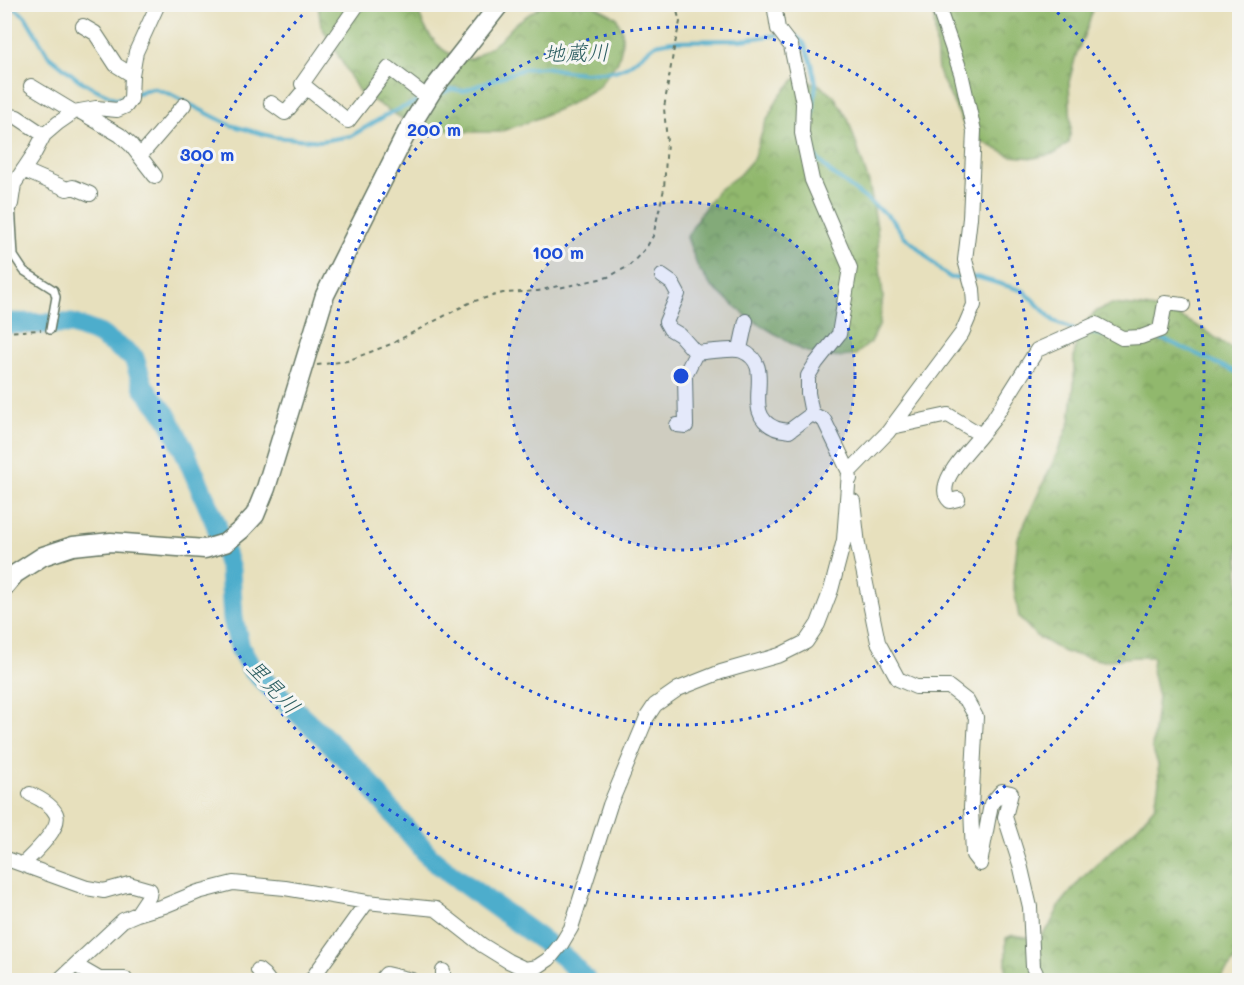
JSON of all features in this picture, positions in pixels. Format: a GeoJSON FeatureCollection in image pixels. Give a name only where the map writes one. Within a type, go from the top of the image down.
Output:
{"type":"FeatureCollection","features":[{"type":"Feature","properties":{"kind":"street"},"geometry":{"type":"LineString","coordinates":[[10,204],[14,184],[44,135],[58,123],[76,112],[96,108],[117,110],[126,106],[131,99],[136,52],[158,4]]}},
{"type":"Feature","properties":{"kind":"street"},"geometry":{"type":"LineString","coordinates":[[358,4],[314,57],[302,84],[348,121],[389,68],[428,98]]}},
{"type":"Feature","properties":{"kind":"street"},"geometry":{"type":"LineString","coordinates":[[4,587],[15,574],[43,556],[73,546],[111,542],[205,549],[225,543],[255,515],[266,488],[325,295],[408,130],[434,88],[500,4]]}},
{"type":"Feature","properties":{"kind":"street"},"geometry":{"type":"LineString","coordinates":[[774,4],[778,29],[791,46],[803,103],[802,133],[812,180],[850,268],[839,334],[808,376],[812,414]]}},
{"type":"Feature","properties":{"kind":"street"},"geometry":{"type":"LineString","coordinates":[[59,981],[123,920],[198,892],[233,883],[285,888],[367,902],[436,909],[482,945],[525,969],[537,967],[549,960],[571,928],[610,805],[647,717],[655,705],[678,689],[721,672],[780,655],[806,642],[818,624],[831,590],[844,540],[849,472],[892,427],[962,333],[974,305],[974,289],[965,260],[970,218],[974,131],[961,73],[937,4]]}},
{"type":"Feature","properties":{"kind":"street"},"geometry":{"type":"LineString","coordinates":[[83,26],[95,33],[116,65],[132,75]]}},
{"type":"Feature","properties":{"kind":"street"},"geometry":{"type":"LineString","coordinates":[[31,86],[120,135],[132,145],[155,176]]}},
{"type":"Feature","properties":{"kind":"street"},"geometry":{"type":"LineString","coordinates":[[271,103],[285,113],[306,88]]}},
{"type":"Feature","properties":{"kind":"street"},"geometry":{"type":"LineString","coordinates":[[140,156],[184,105]]}},
{"type":"Feature","properties":{"kind":"street"},"geometry":{"type":"LineString","coordinates":[[4,115],[17,117],[44,135]]}},
{"type":"Feature","properties":{"kind":"street"},"geometry":{"type":"LineString","coordinates":[[23,170],[68,189],[73,188],[90,194]]}},
{"type":"Feature","properties":{"kind":"street"},"geometry":{"type":"LineString","coordinates":[[662,276],[672,283],[678,294],[666,321],[670,329],[680,335],[696,353]]}},
{"type":"Feature","properties":{"kind":"street"},"geometry":{"type":"LineString","coordinates":[[958,499],[951,501],[947,498],[945,491],[947,480],[993,420],[1037,350],[1096,324],[1122,338],[1141,337],[1160,330],[1165,303],[1183,305]]}},
{"type":"Feature","properties":{"kind":"street"},"geometry":{"type":"LineString","coordinates":[[740,350],[747,321]]}},
{"type":"Feature","properties":{"kind":"street"},"geometry":{"type":"LineString","coordinates":[[696,353],[740,350],[753,357],[759,370],[757,407],[765,421],[776,429],[789,431],[812,414]]}},
{"type":"Feature","properties":{"kind":"street"},"geometry":{"type":"LineString","coordinates":[[677,425],[686,426],[686,375],[696,353]]}},
{"type":"Feature","properties":{"kind":"street"},"geometry":{"type":"LineString","coordinates":[[812,414],[824,420],[849,472],[858,545],[878,642],[898,679],[916,687],[949,687],[967,701],[976,717],[972,820],[973,855],[980,864],[991,804],[1002,791],[1011,793],[1005,817],[1020,864],[1030,907],[1033,967],[1039,981]]}},
{"type":"Feature","properties":{"kind":"street"},"geometry":{"type":"LineString","coordinates":[[892,427],[948,415],[981,435]]}},
{"type":"Feature","properties":{"kind":"street"},"geometry":{"type":"LineString","coordinates":[[23,864],[49,837],[57,818],[56,813],[44,802],[30,794]]}},
{"type":"Feature","properties":{"kind":"street"},"geometry":{"type":"LineString","coordinates":[[4,858],[87,888],[104,891],[129,884],[150,890],[149,896],[137,914]]}},
{"type":"Feature","properties":{"kind":"street"},"geometry":{"type":"LineString","coordinates":[[314,976],[367,902]]}},
{"type":"Feature","properties":{"kind":"street"},"geometry":{"type":"LineString","coordinates":[[75,965],[101,980],[125,979]]}},
{"type":"Feature","properties":{"kind":"street"},"geometry":{"type":"LineString","coordinates":[[258,970],[268,981]]}},
{"type":"Feature","properties":{"kind":"street"},"geometry":{"type":"LineString","coordinates":[[381,981],[386,974],[412,981]]}},
{"type":"Feature","properties":{"kind":"lane"},"geometry":{"type":"LineString","coordinates":[[10,204],[14,256],[24,271],[54,290],[56,297],[50,330]]}},
{"type":"Feature","properties":{"kind":"lane"},"geometry":{"type":"LineString","coordinates":[[314,976],[329,981]]}},
{"type":"Feature","properties":{"kind":"path"},"geometry":{"type":"LineString","coordinates":[[306,358],[305,367],[348,361],[391,344],[471,302],[503,293],[570,286],[608,277],[629,266],[646,248],[653,236],[664,189],[667,142],[664,108],[680,22],[675,4]]}},
{"type":"Feature","properties":{"kind":"path"},"geometry":{"type":"LineString","coordinates":[[4,332],[50,330]]}},
{"type":"Feature","properties":{"kind":"green space"},"geometry":{"type":"Polygon","coordinates":[[[544,4],[593,5],[616,17],[622,30],[622,46],[618,61],[598,87],[568,105],[499,132],[442,130],[406,121],[359,92],[321,25],[318,5],[416,5],[430,36],[442,49],[457,57],[472,59],[499,41],[516,23],[544,4]]]}},
{"type":"Feature","properties":{"kind":"green space"},"geometry":{"type":"Polygon","coordinates":[[[933,5],[1094,5],[1069,82],[1071,128],[1069,142],[1056,153],[1034,158],[1011,156],[969,135],[938,71],[933,5]]]}},
{"type":"Feature","properties":{"kind":"green space"},"geometry":{"type":"Polygon","coordinates":[[[795,79],[818,84],[834,96],[848,119],[869,183],[877,227],[883,297],[879,326],[871,342],[855,355],[822,357],[802,350],[749,318],[711,286],[698,268],[687,237],[717,191],[739,175],[753,159],[765,124],[778,98],[795,79]]]}},
{"type":"Feature","properties":{"kind":"green space"},"geometry":{"type":"Polygon","coordinates":[[[1112,304],[1171,312],[1201,328],[1239,354],[1239,955],[1219,980],[1006,980],[1006,938],[1013,935],[1038,939],[1049,927],[1060,905],[1081,879],[1139,825],[1155,806],[1159,782],[1158,764],[1152,748],[1158,697],[1152,670],[1153,657],[1104,661],[1064,652],[1036,636],[1019,617],[1013,583],[1018,538],[1070,422],[1078,329],[1097,311],[1112,304]]]}},
{"type":"Feature","properties":{"kind":"waterway","name":"地蔵川"},"geometry":{"type":"LineString","coordinates":[[9,4],[25,16],[48,55],[79,80],[117,99],[127,96]]}},
{"type":"Feature","properties":{"kind":"waterway","name":"地蔵川"},"geometry":{"type":"LineString","coordinates":[[437,95],[452,89],[463,91],[523,69],[545,67],[584,73],[615,71],[628,66],[656,44],[671,41],[742,40],[777,35]]}},
{"type":"Feature","properties":{"kind":"waterway","name":"地蔵川"},"geometry":{"type":"LineString","coordinates":[[788,35],[797,37],[804,43],[812,64],[816,83],[811,131],[814,155],[829,171],[891,218],[904,236],[951,278],[977,277],[1024,291],[1054,321],[1074,330]]}},
{"type":"Feature","properties":{"kind":"waterway","name":"地蔵川"},"geometry":{"type":"LineString","coordinates":[[134,94],[152,88],[168,93],[230,125],[274,137],[321,141],[351,136],[390,113],[419,101]]}},
{"type":"Feature","properties":{"kind":"waterway","name":"里見川"},"geometry":{"type":"LineString","coordinates":[[4,323],[72,324],[99,334],[134,358],[144,388],[167,416],[216,524],[230,570],[233,619],[240,648],[252,669],[368,781],[429,856],[550,946],[586,980]]}},
{"type":"Feature","properties":{"kind":"waterway","name":"地蔵川"},"geometry":{"type":"LineString","coordinates":[[1087,332],[1104,335]]}},
{"type":"Feature","properties":{"kind":"waterway","name":"地蔵川"},"geometry":{"type":"LineString","coordinates":[[1155,337],[1240,374]]}}]}
